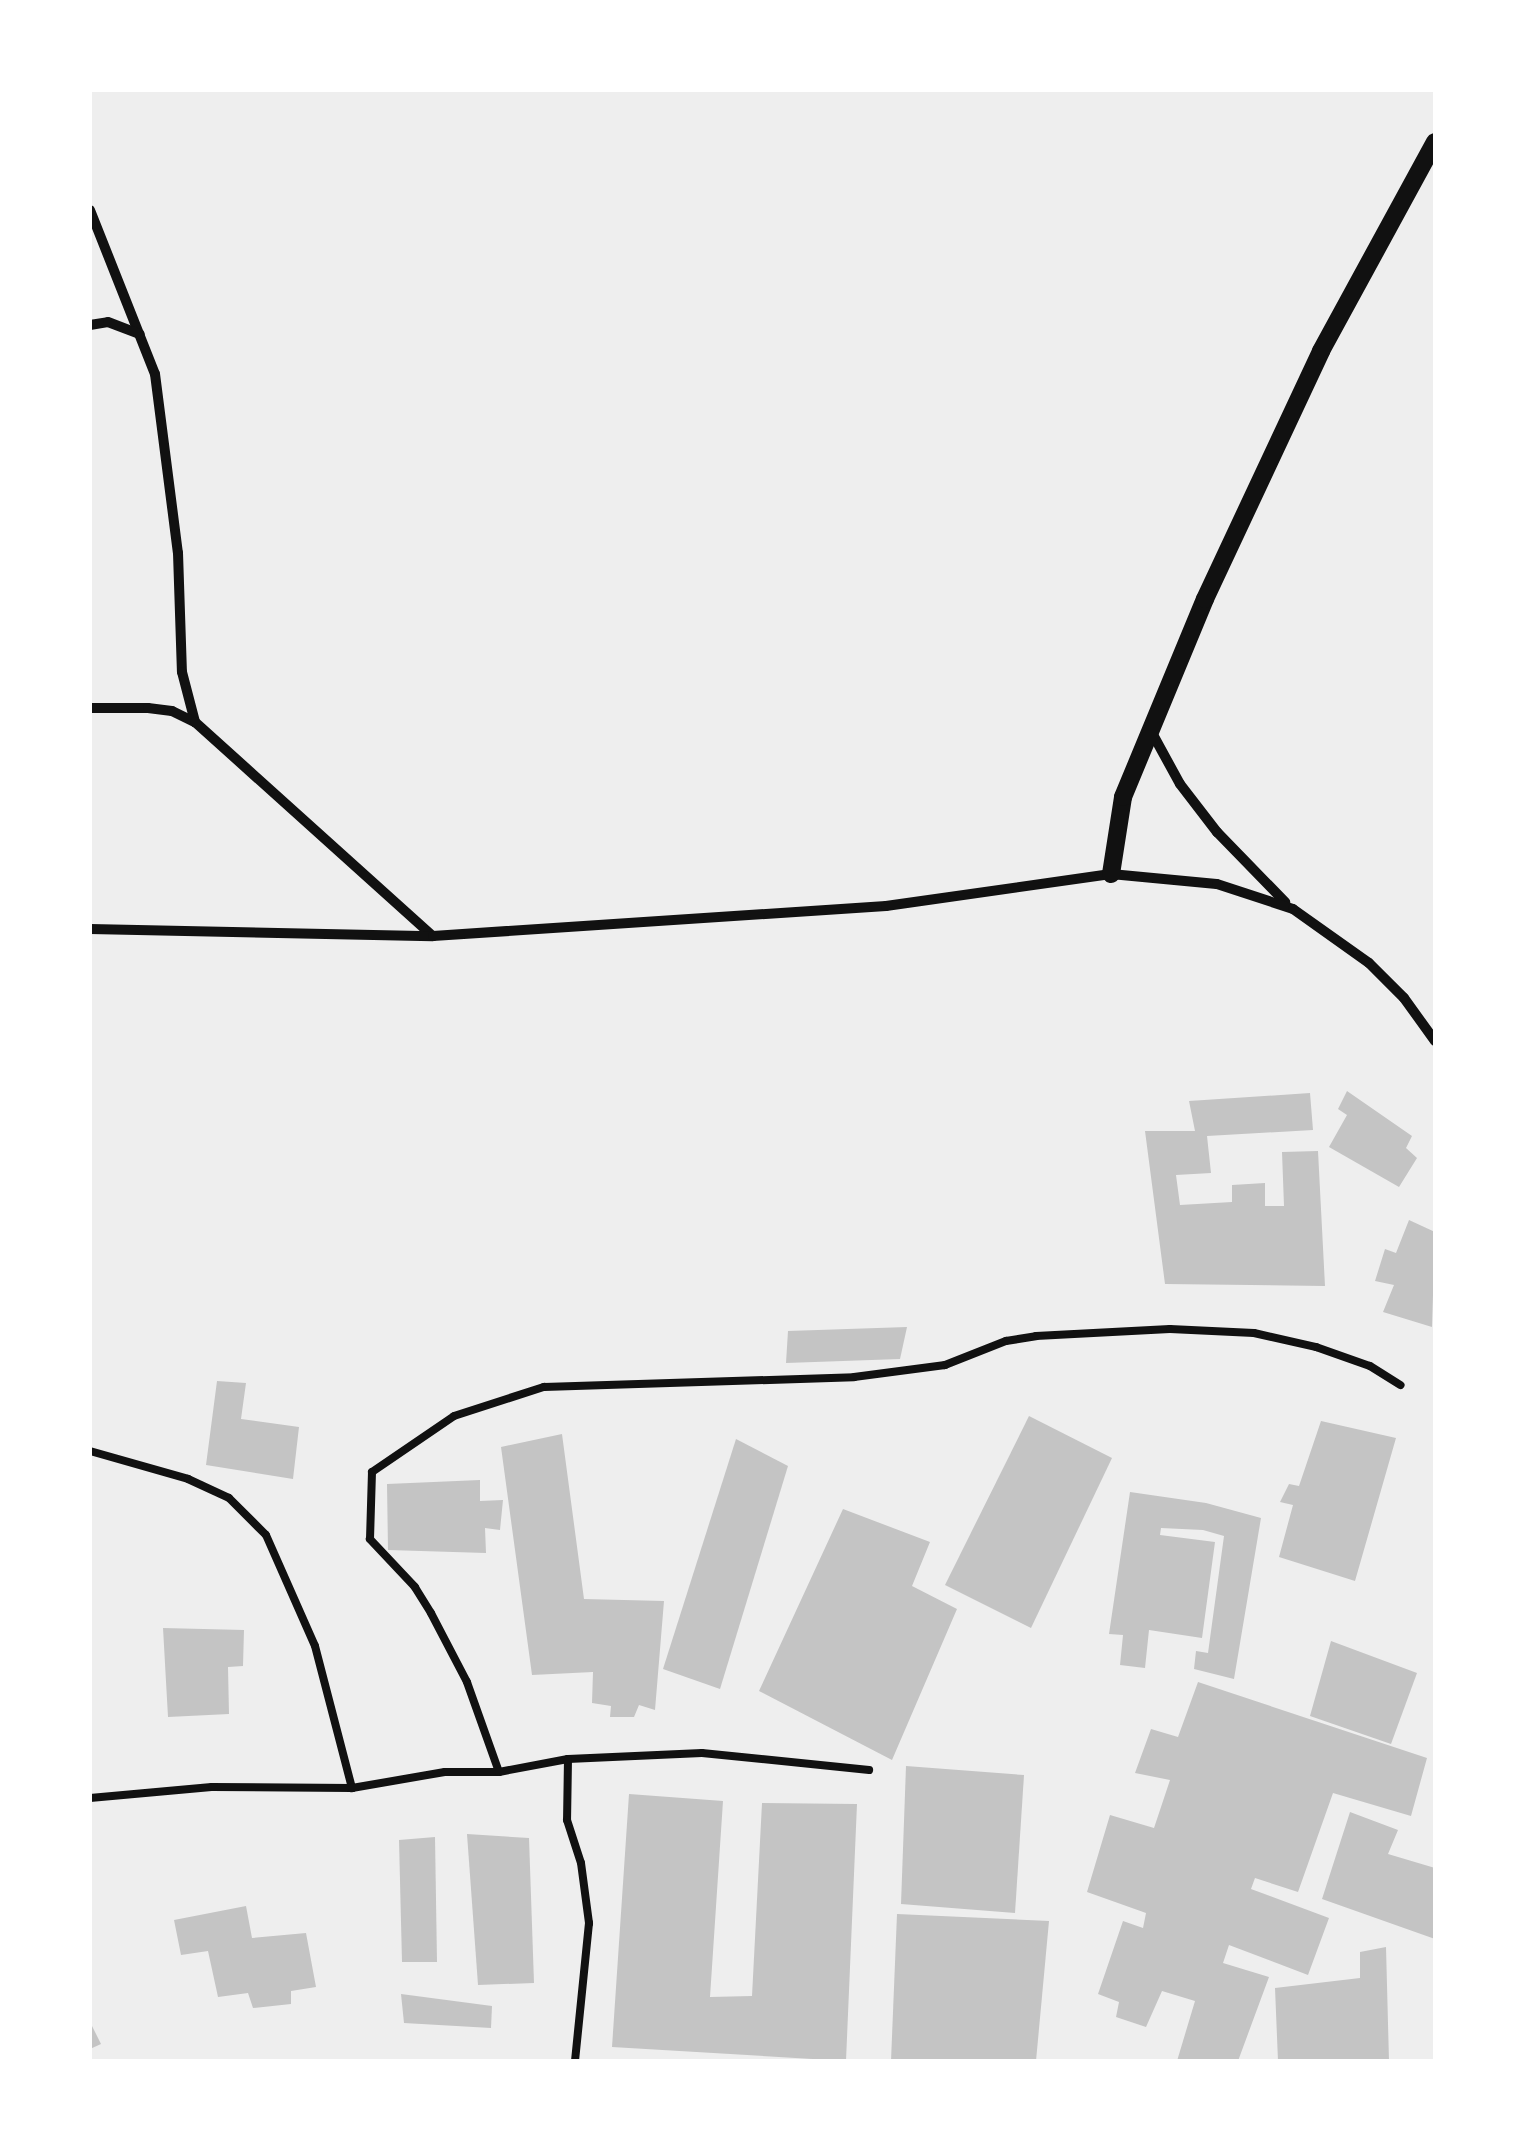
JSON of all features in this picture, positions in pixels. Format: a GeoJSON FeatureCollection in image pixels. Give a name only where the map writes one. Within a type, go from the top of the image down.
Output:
{"type":"FeatureCollection","features":[{"type":"Feature","properties":{"kind":"street"},"geometry":{"type":"LineString","coordinates":[[1111,874],[1123,797],[1149,728],[1321,351],[1435,142]]}},
{"type":"Feature","properties":{"kind":"street"},"geometry":{"type":"LineString","coordinates":[[90,210],[154,374],[178,553],[182,672],[195,722]]}},
{"type":"Feature","properties":{"kind":"street"},"geometry":{"type":"LineString","coordinates":[[90,325],[108,322],[140,334]]}},
{"type":"Feature","properties":{"kind":"street"},"geometry":{"type":"LineString","coordinates":[[90,708],[148,708],[195,722],[433,936]]}},
{"type":"Feature","properties":{"kind":"street"},"geometry":{"type":"LineString","coordinates":[[1149,728],[1180,784],[1217,832],[1293,909],[1369,964],[1404,998],[1434,1037]]}},
{"type":"Feature","properties":{"kind":"street"},"geometry":{"type":"LineString","coordinates":[[90,930],[433,936],[886,906],[1111,874],[1217,884],[1260,894],[1293,909]]}},
{"type":"Feature","properties":{"kind":"lane"},"geometry":{"type":"LineString","coordinates":[[499,1772],[467,1682],[431,1612],[416,1587],[370,1539],[372,1472],[454,1416],[544,1387],[854,1377],[946,1365],[1006,1341],[1036,1336],[1170,1329],[1254,1333],[1316,1348],[1370,1366],[1400,1385]]}},
{"type":"Feature","properties":{"kind":"lane"},"geometry":{"type":"LineString","coordinates":[[90,1451],[188,1479],[229,1498],[266,1535],[315,1646],[352,1788]]}},
{"type":"Feature","properties":{"kind":"lane"},"geometry":{"type":"LineString","coordinates":[[90,1798],[212,1787],[352,1788],[445,1772],[499,1772],[568,1759],[702,1753],[868,1770]]}},
{"type":"Feature","properties":{"kind":"lane"},"geometry":{"type":"LineString","coordinates":[[568,1759],[566,1820],[581,1863],[590,1923],[575,2061]]}},
{"type":"Feature","properties":{"kind":"shaded area"},"geometry":{"type":"Polygon","coordinates":[[[90,90],[1435,90],[1435,2061],[90,2061],[90,90]]]}},
{"type":"Feature","properties":{"kind":"building"},"geometry":{"type":"Polygon","coordinates":[[[1347,1091],[1412,1136],[1406,1148],[1417,1158],[1399,1187],[1329,1147],[1347,1115],[1338,1109],[1347,1091]]]}},
{"type":"Feature","properties":{"kind":"building"},"geometry":{"type":"Polygon","coordinates":[[[1310,1093],[1313,1130],[1207,1136],[1211,1173],[1176,1175],[1180,1205],[1232,1202],[1232,1185],[1265,1183],[1265,1206],[1284,1206],[1282,1152],[1318,1151],[1325,1286],[1165,1284],[1145,1131],[1195,1131],[1189,1101],[1310,1093]]]}},
{"type":"Feature","properties":{"kind":"building"},"geometry":{"type":"Polygon","coordinates":[[[1409,1220],[1435,1232],[1432,1327],[1383,1312],[1394,1285],[1375,1281],[1385,1249],[1396,1253],[1409,1220]]]}},
{"type":"Feature","properties":{"kind":"building"},"geometry":{"type":"Polygon","coordinates":[[[907,1327],[900,1359],[786,1363],[788,1331],[907,1327]]]}},
{"type":"Feature","properties":{"kind":"building"},"geometry":{"type":"Polygon","coordinates":[[[217,1381],[246,1383],[241,1419],[299,1427],[293,1479],[206,1465],[217,1381]]]}},
{"type":"Feature","properties":{"kind":"building"},"geometry":{"type":"Polygon","coordinates":[[[1029,1416],[1112,1458],[1031,1628],[945,1585],[1029,1416]]]}},
{"type":"Feature","properties":{"kind":"building"},"geometry":{"type":"Polygon","coordinates":[[[1321,1421],[1396,1438],[1355,1581],[1279,1557],[1293,1505],[1280,1502],[1289,1484],[1299,1486],[1321,1421]]]}},
{"type":"Feature","properties":{"kind":"building"},"geometry":{"type":"Polygon","coordinates":[[[562,1434],[584,1599],[664,1601],[655,1710],[639,1705],[634,1717],[610,1717],[611,1706],[592,1703],[593,1672],[532,1675],[501,1447],[562,1434]]]}},
{"type":"Feature","properties":{"kind":"building"},"geometry":{"type":"Polygon","coordinates":[[[736,1439],[788,1466],[720,1689],[663,1669],[736,1439]]]}},
{"type":"Feature","properties":{"kind":"building"},"geometry":{"type":"Polygon","coordinates":[[[480,1480],[480,1501],[503,1500],[500,1530],[485,1528],[486,1553],[388,1550],[387,1484],[480,1480]]]}},
{"type":"Feature","properties":{"kind":"building"},"geometry":{"type":"Polygon","coordinates":[[[1130,1492],[1206,1503],[1261,1518],[1234,1679],[1194,1669],[1196,1651],[1208,1653],[1224,1536],[1203,1530],[1161,1528],[1160,1535],[1215,1542],[1202,1638],[1149,1630],[1145,1668],[1120,1665],[1123,1635],[1109,1634],[1130,1492]]]}},
{"type":"Feature","properties":{"kind":"building"},"geometry":{"type":"Polygon","coordinates":[[[843,1509],[930,1542],[912,1586],[957,1609],[892,1760],[759,1691],[843,1509]]]}},
{"type":"Feature","properties":{"kind":"building"},"geometry":{"type":"Polygon","coordinates":[[[163,1628],[244,1630],[243,1666],[228,1667],[229,1714],[168,1717],[163,1628]]]}},
{"type":"Feature","properties":{"kind":"building"},"geometry":{"type":"Polygon","coordinates":[[[1331,1641],[1417,1673],[1391,1744],[1310,1716],[1331,1641]]]}},
{"type":"Feature","properties":{"kind":"building"},"geometry":{"type":"Polygon","coordinates":[[[1198,1682],[1427,1758],[1411,1816],[1333,1793],[1298,1892],[1255,1878],[1251,1889],[1329,1918],[1308,1975],[1229,1945],[1223,1963],[1269,1977],[1238,2061],[1177,2061],[1195,2001],[1162,1991],[1146,2027],[1116,2017],[1119,2002],[1098,1994],[1123,1921],[1143,1928],[1146,1913],[1087,1892],[1110,1815],[1154,1828],[1170,1780],[1135,1773],[1151,1729],[1178,1737],[1198,1682]]]}},
{"type":"Feature","properties":{"kind":"building"},"geometry":{"type":"Polygon","coordinates":[[[906,1766],[1024,1775],[1015,1913],[901,1904],[906,1766]]]}},
{"type":"Feature","properties":{"kind":"building"},"geometry":{"type":"Polygon","coordinates":[[[629,1794],[723,1801],[710,1997],[752,1996],[762,1803],[857,1804],[846,2061],[612,2047],[629,1794]]]}},
{"type":"Feature","properties":{"kind":"building"},"geometry":{"type":"Polygon","coordinates":[[[1350,1812],[1398,1830],[1388,1854],[1435,1868],[1435,1939],[1322,1899],[1350,1812]]]}},
{"type":"Feature","properties":{"kind":"building"},"geometry":{"type":"Polygon","coordinates":[[[467,1834],[529,1838],[534,1983],[478,1985],[467,1834]]]}},
{"type":"Feature","properties":{"kind":"building"},"geometry":{"type":"Polygon","coordinates":[[[435,1837],[437,1962],[402,1962],[399,1840],[435,1837]]]}},
{"type":"Feature","properties":{"kind":"building"},"geometry":{"type":"Polygon","coordinates":[[[246,1906],[252,1938],[306,1933],[316,1987],[291,1991],[291,2004],[253,2008],[248,1993],[218,1997],[208,1951],[181,1955],[174,1920],[246,1906]]]}},
{"type":"Feature","properties":{"kind":"building"},"geometry":{"type":"Polygon","coordinates":[[[897,1914],[1049,1921],[1036,2061],[891,2061],[897,1914]]]}},
{"type":"Feature","properties":{"kind":"building"},"geometry":{"type":"Polygon","coordinates":[[[1386,1947],[1389,2061],[1278,2061],[1275,1988],[1360,1978],[1360,1952],[1386,1947]]]}},
{"type":"Feature","properties":{"kind":"building"},"geometry":{"type":"Polygon","coordinates":[[[401,1994],[492,2006],[491,2028],[404,2023],[401,1994]]]}},
{"type":"Feature","properties":{"kind":"building"},"geometry":{"type":"Polygon","coordinates":[[[90,2022],[101,2044],[90,2049],[90,2022]]]}}]}
